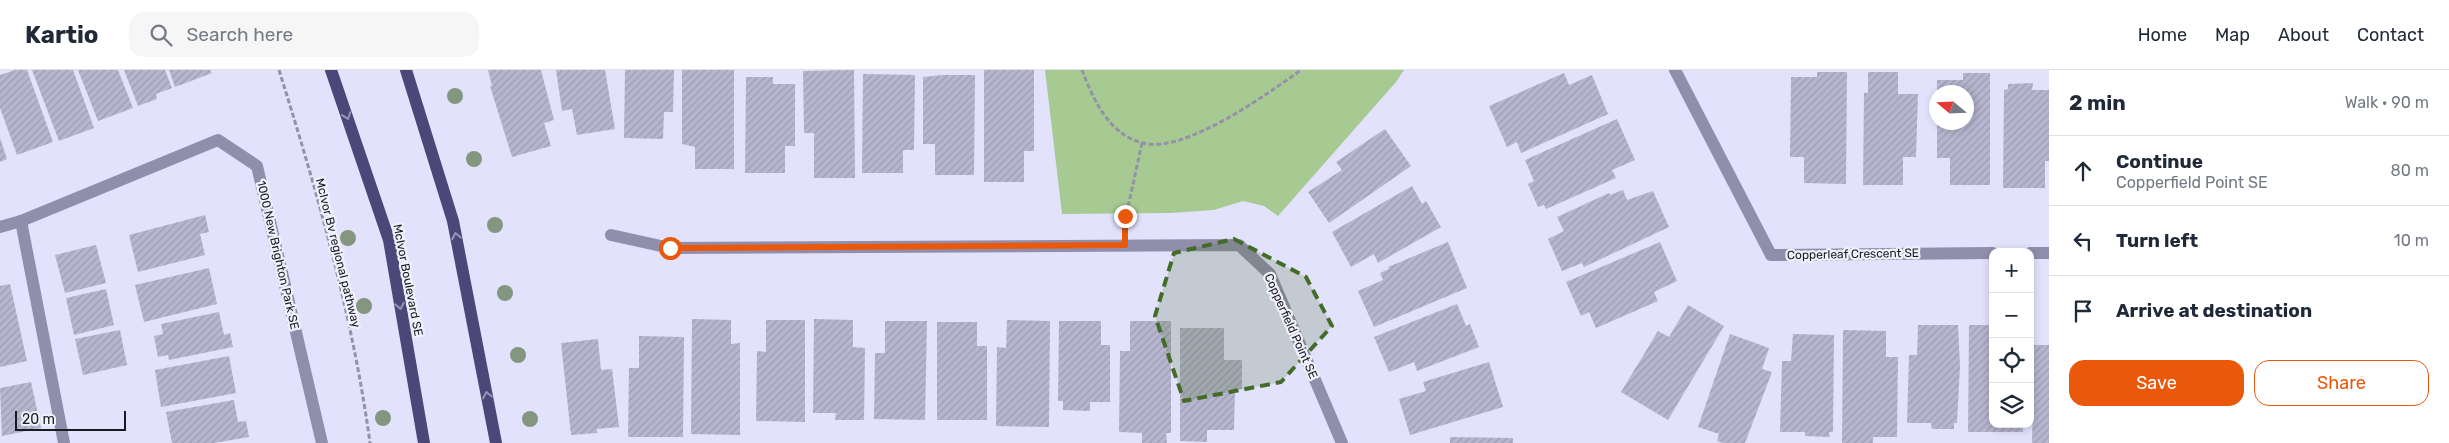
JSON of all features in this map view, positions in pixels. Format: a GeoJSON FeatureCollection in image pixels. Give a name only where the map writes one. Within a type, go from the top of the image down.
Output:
{"type":"FeatureCollection","features":[{"type":"Feature","properties":{"kind":"main road","name":"McIvor Boulevard SE"},"geometry":{"type":"LineString","coordinates":[[331,70],[388,240],[424,443]]}},
{"type":"Feature","properties":{"kind":"main road"},"geometry":{"type":"LineString","coordinates":[[406,70],[453,221],[496,443]]}},
{"type":"Feature","properties":{"kind":"street","name":"Copperleaf Crescent SE"},"geometry":{"type":"LineString","coordinates":[[1675,70],[1771,255],[1989,253]]}},
{"type":"Feature","properties":{"kind":"street","name":"1000 New Brighton Park SE"},"geometry":{"type":"LineString","coordinates":[[0,227],[21,221],[218,140],[257,166],[322,443]]}},
{"type":"Feature","properties":{"kind":"street"},"geometry":{"type":"LineString","coordinates":[[21,221],[64,443]]}},
{"type":"Feature","properties":{"kind":"street","name":"Copperfield Point SE"},"geometry":{"type":"LineString","coordinates":[[611,235],[670,248],[1239,245],[1270,274],[1342,443]]}},
{"type":"Feature","properties":{"kind":"street"},"geometry":{"type":"LineString","coordinates":[[2034,253],[2049,253]]}},
{"type":"Feature","properties":{"kind":"path","name":"McIvor Bv regional pathway"},"geometry":{"type":"LineString","coordinates":[[279,70],[299,134],[338,278],[366,414],[370,443]]}},
{"type":"Feature","properties":{"kind":"path"},"geometry":{"type":"LineString","coordinates":[[1082,70],[1093,99],[1112,125],[1142,143],[1169,144],[1222,121],[1301,70]]}},
{"type":"Feature","properties":{"kind":"path"},"geometry":{"type":"LineString","coordinates":[[1125,245],[1125,216],[1142,143]]}},
{"type":"Feature","properties":{"kind":"highlighted area"},"geometry":{"type":"Polygon","coordinates":[[[1234,239],[1306,277],[1332,326],[1281,382],[1184,401],[1155,316],[1174,253],[1234,239]]]}},
{"type":"Feature","properties":{"kind":"green space"},"geometry":{"type":"Polygon","coordinates":[[[1045,70],[1404,70],[1396,82],[1278,216],[1264,206],[1243,201],[1214,210],[1171,213],[1062,214],[1045,70]]]}},
{"type":"Feature","properties":{"kind":"building"},"geometry":{"type":"Polygon","coordinates":[[[15,70],[27,70],[53,142],[17,155],[0,108],[0,75],[15,70]]]}},
{"type":"Feature","properties":{"kind":"building"},"geometry":{"type":"Polygon","coordinates":[[[32,70],[73,70],[94,128],[59,141],[32,70]]]}},
{"type":"Feature","properties":{"kind":"building"},"geometry":{"type":"Polygon","coordinates":[[[78,70],[118,70],[133,108],[98,121],[78,70]]]}},
{"type":"Feature","properties":{"kind":"building"},"geometry":{"type":"Polygon","coordinates":[[[124,70],[165,70],[172,88],[156,94],[157,99],[138,106],[124,70]]]}},
{"type":"Feature","properties":{"kind":"building"},"geometry":{"type":"Polygon","coordinates":[[[169,70],[210,70],[212,73],[175,87],[169,70]]]}},
{"type":"Feature","properties":{"kind":"building"},"geometry":{"type":"Polygon","coordinates":[[[488,70],[541,70],[554,120],[544,123],[551,146],[512,157],[490,86],[492,86],[488,70]]]}},
{"type":"Feature","properties":{"kind":"building"},"geometry":{"type":"Polygon","coordinates":[[[556,70],[605,70],[615,129],[577,135],[572,109],[562,111],[556,70]]]}},
{"type":"Feature","properties":{"kind":"building"},"geometry":{"type":"Polygon","coordinates":[[[625,70],[674,70],[673,112],[664,112],[663,139],[624,138],[625,70]]]}},
{"type":"Feature","properties":{"kind":"building"},"geometry":{"type":"Polygon","coordinates":[[[682,70],[734,70],[734,169],[695,169],[695,147],[682,144],[682,70]]]}},
{"type":"Feature","properties":{"kind":"building"},"geometry":{"type":"Polygon","coordinates":[[[854,70],[855,178],[814,178],[814,133],[804,133],[803,71],[854,70]]]}},
{"type":"Feature","properties":{"kind":"building"},"geometry":{"type":"Polygon","coordinates":[[[984,70],[1034,70],[1034,151],[1024,151],[1024,182],[984,182],[984,70]]]}},
{"type":"Feature","properties":{"kind":"building"},"geometry":{"type":"Polygon","coordinates":[[[1817,72],[1847,72],[1846,184],[1804,183],[1804,157],[1790,157],[1791,77],[1817,77],[1817,72]]]}},
{"type":"Feature","properties":{"kind":"building"},"geometry":{"type":"Polygon","coordinates":[[[1868,72],[1898,72],[1898,94],[1918,94],[1916,157],[1903,157],[1903,185],[1863,185],[1864,93],[1868,93],[1868,72]]]}},
{"type":"Feature","properties":{"kind":"building"},"geometry":{"type":"Polygon","coordinates":[[[1564,73],[1569,85],[1592,75],[1608,114],[1521,153],[1517,142],[1507,147],[1489,106],[1564,73]]]}},
{"type":"Feature","properties":{"kind":"building"},"geometry":{"type":"Polygon","coordinates":[[[1963,73],[1990,73],[1990,185],[1950,185],[1950,158],[1937,158],[1937,130],[1974,130],[1974,85],[1937,85],[1937,80],[1963,80],[1963,73]]]}},
{"type":"Feature","properties":{"kind":"building"},"geometry":{"type":"Polygon","coordinates":[[[863,74],[915,75],[914,150],[903,150],[903,173],[862,173],[863,74]]]}},
{"type":"Feature","properties":{"kind":"building"},"geometry":{"type":"Polygon","coordinates":[[[975,75],[974,175],[935,175],[935,144],[923,144],[923,77],[975,75]]]}},
{"type":"Feature","properties":{"kind":"building"},"geometry":{"type":"Polygon","coordinates":[[[746,77],[773,77],[773,84],[795,84],[795,146],[785,146],[785,173],[745,173],[746,77]]]}},
{"type":"Feature","properties":{"kind":"building"},"geometry":{"type":"Polygon","coordinates":[[[2033,83],[2032,90],[2049,90],[2049,161],[2045,161],[2045,188],[2003,188],[2004,90],[2008,89],[2008,84],[2033,83]]]}},
{"type":"Feature","properties":{"kind":"building"},"geometry":{"type":"Polygon","coordinates":[[[1617,119],[1635,160],[1612,170],[1616,178],[1546,209],[1544,205],[1538,207],[1528,184],[1534,181],[1525,160],[1617,119]]]}},
{"type":"Feature","properties":{"kind":"building"},"geometry":{"type":"Polygon","coordinates":[[[1385,129],[1411,166],[1329,223],[1308,192],[1342,170],[1336,162],[1385,129]]]}},
{"type":"Feature","properties":{"kind":"building"},"geometry":{"type":"Polygon","coordinates":[[[0,138],[7,159],[0,162],[0,138]]]}},
{"type":"Feature","properties":{"kind":"building"},"geometry":{"type":"Polygon","coordinates":[[[1412,186],[1422,204],[1426,201],[1441,227],[1378,263],[1374,254],[1351,267],[1332,232],[1412,186]]]}},
{"type":"Feature","properties":{"kind":"building"},"geometry":{"type":"Polygon","coordinates":[[[1623,190],[1627,200],[1653,191],[1669,227],[1584,267],[1582,263],[1562,271],[1548,239],[1564,231],[1557,217],[1609,193],[1610,195],[1623,190]]]}},
{"type":"Feature","properties":{"kind":"building"},"geometry":{"type":"Polygon","coordinates":[[[205,215],[209,232],[200,234],[205,255],[138,272],[129,235],[205,215]]]}},
{"type":"Feature","properties":{"kind":"building"},"geometry":{"type":"Polygon","coordinates":[[[1448,242],[1467,288],[1374,327],[1358,291],[1383,280],[1380,273],[1389,269],[1388,267],[1448,242]]]}},
{"type":"Feature","properties":{"kind":"building"},"geometry":{"type":"Polygon","coordinates":[[[1660,242],[1677,281],[1654,292],[1658,301],[1596,328],[1589,312],[1581,316],[1566,282],[1660,242]]]}},
{"type":"Feature","properties":{"kind":"building"},"geometry":{"type":"Polygon","coordinates":[[[96,245],[106,283],[65,293],[55,255],[96,245]]]}},
{"type":"Feature","properties":{"kind":"building"},"geometry":{"type":"Polygon","coordinates":[[[209,268],[217,304],[144,322],[135,285],[209,268]]]}},
{"type":"Feature","properties":{"kind":"building"},"geometry":{"type":"Polygon","coordinates":[[[10,284],[27,361],[0,367],[0,286],[10,284]]]}},
{"type":"Feature","properties":{"kind":"building"},"geometry":{"type":"Polygon","coordinates":[[[106,289],[114,325],[74,335],[66,298],[106,289]]]}},
{"type":"Feature","properties":{"kind":"building"},"geometry":{"type":"Polygon","coordinates":[[[1457,304],[1466,326],[1470,324],[1479,347],[1417,371],[1414,362],[1389,372],[1374,337],[1457,304]]]}},
{"type":"Feature","properties":{"kind":"building"},"geometry":{"type":"Polygon","coordinates":[[[1688,305],[1724,326],[1668,420],[1621,392],[1658,331],[1669,337],[1688,305]]]}},
{"type":"Feature","properties":{"kind":"building"},"geometry":{"type":"Polygon","coordinates":[[[219,312],[224,335],[230,333],[233,347],[169,360],[168,355],[158,357],[154,336],[163,334],[161,324],[219,312]]]}},
{"type":"Feature","properties":{"kind":"building"},"geometry":{"type":"Polygon","coordinates":[[[692,319],[731,320],[731,344],[740,343],[740,435],[691,434],[692,319]]]}},
{"type":"Feature","properties":{"kind":"building"},"geometry":{"type":"Polygon","coordinates":[[[814,319],[853,320],[853,347],[865,348],[864,420],[835,420],[836,413],[813,413],[814,319]]]}},
{"type":"Feature","properties":{"kind":"building"},"geometry":{"type":"Polygon","coordinates":[[[766,320],[805,320],[805,422],[756,421],[757,351],[766,352],[766,320]]]}},
{"type":"Feature","properties":{"kind":"building"},"geometry":{"type":"Polygon","coordinates":[[[1007,320],[1050,321],[1049,427],[996,426],[997,347],[1006,348],[1007,320]]]}},
{"type":"Feature","properties":{"kind":"building"},"geometry":{"type":"Polygon","coordinates":[[[885,321],[927,321],[925,420],[874,419],[875,353],[885,353],[885,321]]]}},
{"type":"Feature","properties":{"kind":"building"},"geometry":{"type":"Polygon","coordinates":[[[1059,321],[1101,321],[1101,345],[1110,345],[1110,402],[1090,402],[1090,411],[1063,410],[1063,401],[1058,401],[1059,321]]]}},
{"type":"Feature","properties":{"kind":"building"},"geometry":{"type":"Polygon","coordinates":[[[1130,321],[1171,321],[1171,433],[1166,433],[1167,443],[1142,443],[1142,433],[1119,432],[1120,351],[1130,351],[1130,321]]]}},
{"type":"Feature","properties":{"kind":"building"},"geometry":{"type":"Polygon","coordinates":[[[937,322],[977,322],[977,346],[987,346],[987,420],[937,420],[937,322]]]}},
{"type":"Feature","properties":{"kind":"building"},"geometry":{"type":"Polygon","coordinates":[[[1918,325],[1958,325],[1960,366],[1957,423],[1954,423],[1954,429],[1932,429],[1931,423],[1907,423],[1909,355],[1917,355],[1918,325]]]}},
{"type":"Feature","properties":{"kind":"building"},"geometry":{"type":"Polygon","coordinates":[[[1969,325],[1989,325],[1989,428],[2023,428],[2023,432],[1968,432],[1969,325]]]}},
{"type":"Feature","properties":{"kind":"building"},"geometry":{"type":"Polygon","coordinates":[[[1180,328],[1224,328],[1224,360],[1242,360],[1242,389],[1235,389],[1234,430],[1207,430],[1207,442],[1180,441],[1180,328]]]}},
{"type":"Feature","properties":{"kind":"building"},"geometry":{"type":"Polygon","coordinates":[[[120,330],[127,365],[83,375],[75,339],[120,330]]]}},
{"type":"Feature","properties":{"kind":"building"},"geometry":{"type":"Polygon","coordinates":[[[1843,330],[1886,331],[1886,357],[1898,357],[1897,437],[1873,437],[1873,443],[1842,443],[1843,330]]]}},
{"type":"Feature","properties":{"kind":"building"},"geometry":{"type":"Polygon","coordinates":[[[1730,334],[1769,348],[1762,369],[1772,372],[1745,443],[1723,443],[1717,441],[1719,434],[1698,427],[1730,334]]]}},
{"type":"Feature","properties":{"kind":"building"},"geometry":{"type":"Polygon","coordinates":[[[1793,334],[1834,335],[1833,432],[1829,432],[1830,437],[1805,436],[1805,432],[1780,432],[1782,361],[1791,361],[1793,334]]]}},
{"type":"Feature","properties":{"kind":"building"},"geometry":{"type":"Polygon","coordinates":[[[639,336],[684,337],[683,437],[628,437],[629,368],[639,368],[639,336]]]}},
{"type":"Feature","properties":{"kind":"building"},"geometry":{"type":"Polygon","coordinates":[[[598,339],[601,370],[612,369],[619,427],[597,429],[597,433],[571,435],[561,343],[598,339]]]}},
{"type":"Feature","properties":{"kind":"building"},"geometry":{"type":"Polygon","coordinates":[[[2034,345],[2049,345],[2049,443],[2032,443],[2032,428],[2034,428],[2034,345]]]}},
{"type":"Feature","properties":{"kind":"building"},"geometry":{"type":"Polygon","coordinates":[[[229,356],[236,393],[161,407],[155,370],[229,356]]]}},
{"type":"Feature","properties":{"kind":"building"},"geometry":{"type":"Polygon","coordinates":[[[1489,362],[1503,407],[1410,435],[1399,399],[1426,391],[1423,382],[1489,362]]]}},
{"type":"Feature","properties":{"kind":"building"},"geometry":{"type":"Polygon","coordinates":[[[31,382],[41,428],[2,436],[0,388],[31,382]]]}},
{"type":"Feature","properties":{"kind":"building"},"geometry":{"type":"Polygon","coordinates":[[[234,400],[238,422],[246,421],[249,437],[214,443],[172,443],[166,412],[234,400]]]}},
{"type":"Feature","properties":{"kind":"building"},"geometry":{"type":"Polygon","coordinates":[[[1450,437],[1513,438],[1513,443],[1450,443],[1450,437]]]}},
{"type":"Feature","properties":{"kind":"route"},"geometry":{"type":"LineString","coordinates":[[670,248],[1125,245],[1125,216]]}}]}
